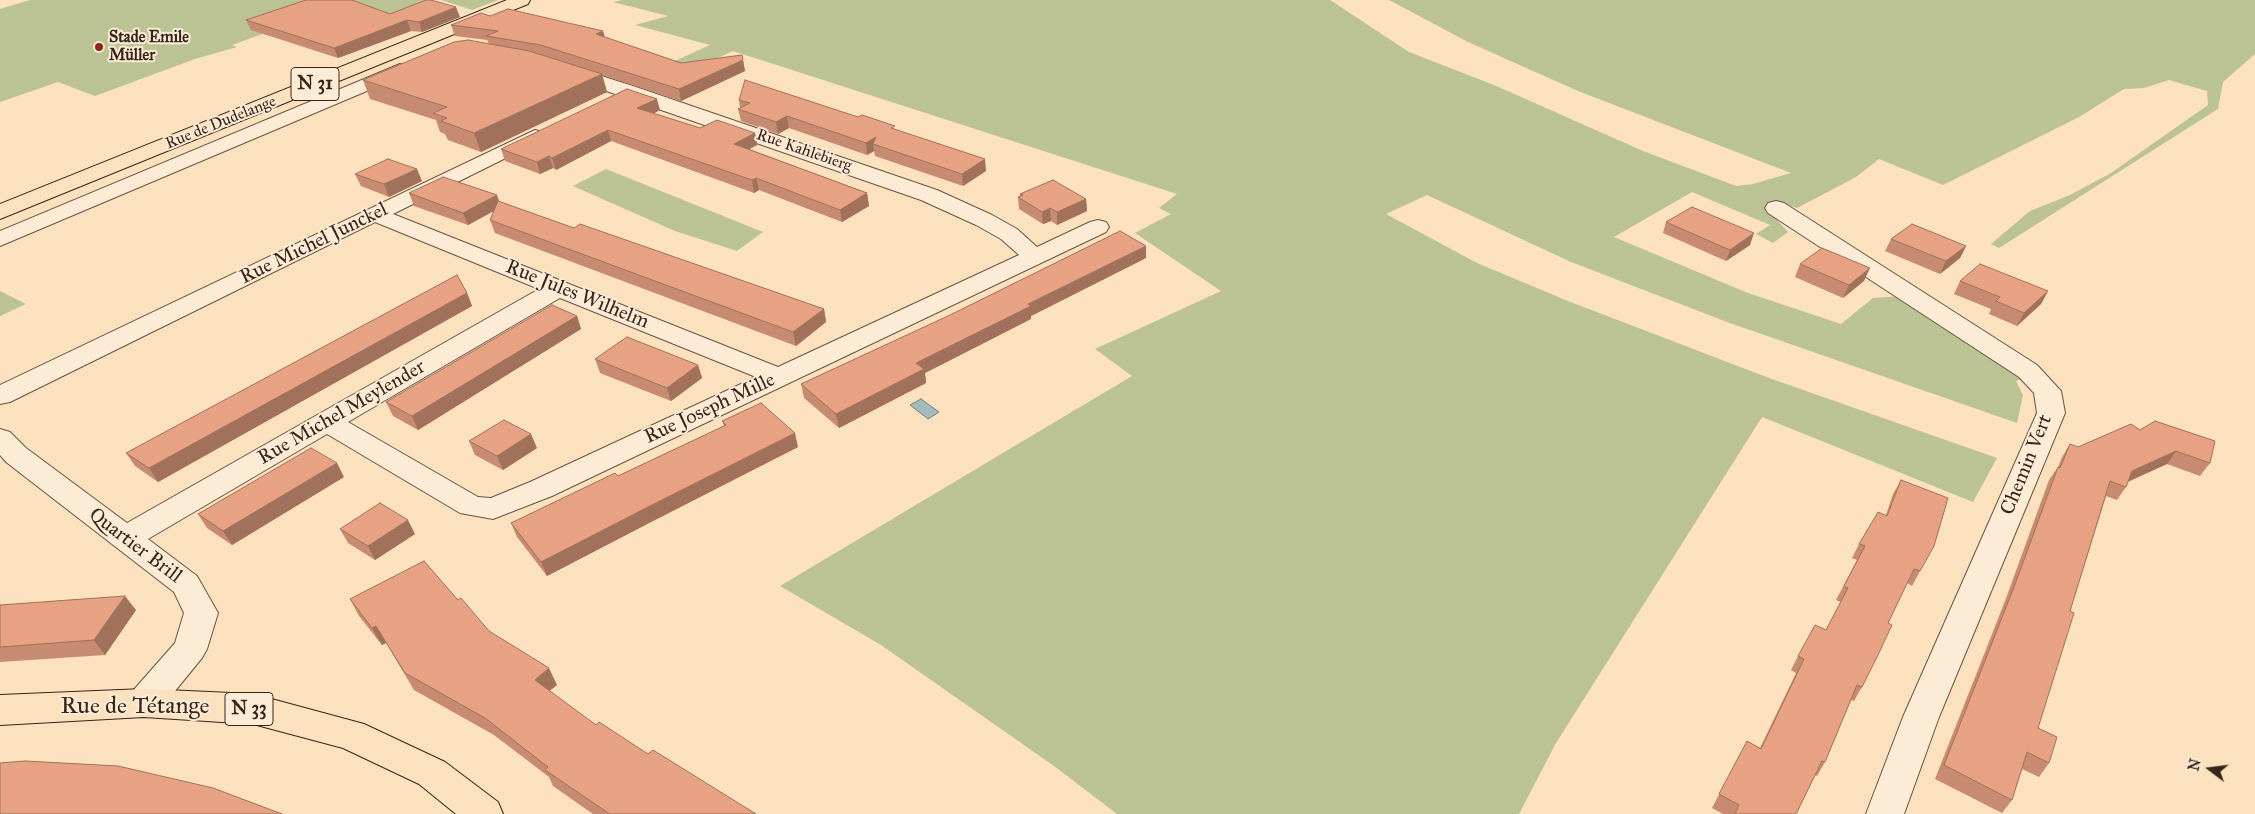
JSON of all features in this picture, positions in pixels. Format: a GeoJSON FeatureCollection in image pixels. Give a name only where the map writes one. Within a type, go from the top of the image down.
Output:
{"type":"FeatureCollection","features":[{"type":"Feature","properties":{"kind":"main road","name":"Rue de Dudelange"},"geometry":{"type":"LineString","coordinates":[[0,212],[522,0]]}},
{"type":"Feature","properties":{"kind":"main road","name":"Rue de Tétange"},"geometry":{"type":"LineString","coordinates":[[0,710],[144,703],[253,709],[352,734],[432,773],[484,814]]}},
{"type":"Feature","properties":{"kind":"street","name":"Rue de Dudelange"},"geometry":{"type":"LineString","coordinates":[[0,240],[420,62]]}},
{"type":"Feature","properties":{"kind":"street","name":"Rue Kahlebierg"},"geometry":{"type":"LineString","coordinates":[[547,65],[629,91],[929,195],[984,220],[1009,234],[1035,257]]}},
{"type":"Feature","properties":{"kind":"street"},"geometry":{"type":"LineString","coordinates":[[321,82],[350,91]]}},
{"type":"Feature","properties":{"kind":"street"},"geometry":{"type":"LineString","coordinates":[[602,103],[629,91]]}},
{"type":"Feature","properties":{"kind":"street","name":"Rue Michel Junckel"},"geometry":{"type":"LineString","coordinates":[[0,396],[558,125]]}},
{"type":"Feature","properties":{"kind":"street"},"geometry":{"type":"LineString","coordinates":[[57,189],[87,202]]}},
{"type":"Feature","properties":{"kind":"street","name":"Chemin Vert"},"geometry":{"type":"LineString","coordinates":[[1776,208],[2028,372],[2047,391],[2051,412],[1921,717],[1884,814]]}},
{"type":"Feature","properties":{"kind":"street","name":"Rue Jules Wilhelm"},"geometry":{"type":"LineString","coordinates":[[374,214],[779,377]]}},
{"type":"Feature","properties":{"kind":"street","name":"Rue Joseph Mille"},"geometry":{"type":"LineString","coordinates":[[327,422],[471,506],[493,509],[1098,228]]}},
{"type":"Feature","properties":{"kind":"street","name":"Rue Michel Meylender"},"geometry":{"type":"LineString","coordinates":[[125,538],[559,288]]}},
{"type":"Feature","properties":{"kind":"street","name":"Quartier Brill"},"geometry":{"type":"LineString","coordinates":[[0,438],[16,456],[186,584],[200,613],[190,650],[144,703]]}},
{"type":"Feature","properties":{"kind":"green space"},"geometry":{"type":"Polygon","coordinates":[[[30,0],[433,0],[372,21],[315,15],[232,45],[237,47],[195,59],[95,96],[58,82],[0,102],[0,9],[30,0]]]}},
{"type":"Feature","properties":{"kind":"green space"},"geometry":{"type":"Polygon","coordinates":[[[441,0],[498,0],[472,10],[441,0]]]}},
{"type":"Feature","properties":{"kind":"green space"},"geometry":{"type":"Polygon","coordinates":[[[622,0],[1330,0],[1409,52],[1494,85],[1643,151],[1736,186],[1753,184],[1791,173],[1578,91],[1468,42],[1389,0],[2255,0],[2255,54],[2223,82],[2218,109],[1999,248],[1991,244],[2030,211],[2070,195],[2111,173],[2208,105],[2207,91],[2169,80],[2144,88],[2124,89],[2079,117],[1943,185],[1879,159],[1856,177],[1797,208],[1775,201],[1765,207],[1788,232],[1773,243],[1756,234],[1770,225],[1692,192],[1614,237],[1748,293],[1841,324],[1873,298],[1902,296],[2009,366],[2021,379],[2016,381],[2023,395],[2017,423],[1727,322],[1571,262],[1427,195],[1386,214],[1477,263],[1568,301],[1769,378],[1997,458],[1973,502],[1762,417],[1556,743],[1519,814],[1117,814],[1054,766],[881,645],[780,586],[1132,376],[1095,349],[1221,291],[1135,233],[1171,214],[1159,208],[1177,194],[733,51],[663,83],[642,76],[710,45],[635,25],[668,16],[613,2],[622,0]]]}},
{"type":"Feature","properties":{"kind":"green space"},"geometry":{"type":"Polygon","coordinates":[[[606,169],[763,232],[737,251],[675,231],[573,186],[606,169]]]}},
{"type":"Feature","properties":{"kind":"green space"},"geometry":{"type":"Polygon","coordinates":[[[0,291],[26,304],[0,316],[0,291]]]}},
{"type":"Feature","properties":{"kind":"water"},"geometry":{"type":"Polygon","coordinates":[[[921,399],[939,412],[928,419],[910,405],[921,399]]]}},
{"type":"Feature","properties":{"kind":"building"},"geometry":{"type":"Polygon","coordinates":[[[306,0],[352,0],[390,14],[426,0],[456,7],[419,22],[407,20],[334,48],[246,20],[306,0]]]}},
{"type":"Feature","properties":{"kind":"building"},"geometry":{"type":"Polygon","coordinates":[[[508,9],[603,31],[596,34],[681,63],[742,55],[743,60],[679,89],[541,45],[486,36],[498,31],[451,25],[481,13],[490,16],[508,9]]]}},
{"type":"Feature","properties":{"kind":"building"},"geometry":{"type":"Polygon","coordinates":[[[468,40],[529,51],[602,74],[474,133],[441,121],[447,118],[433,113],[447,107],[363,80],[454,42],[468,40]]]}},
{"type":"Feature","properties":{"kind":"building"},"geometry":{"type":"Polygon","coordinates":[[[745,80],[858,117],[862,115],[895,126],[891,128],[985,159],[962,174],[873,144],[876,137],[866,143],[787,116],[776,122],[738,109],[750,103],[739,100],[745,80]]]}},
{"type":"Feature","properties":{"kind":"building"},"geometry":{"type":"Polygon","coordinates":[[[627,89],[657,99],[637,108],[700,128],[717,120],[755,133],[734,144],[867,193],[840,210],[756,178],[752,180],[608,130],[552,158],[549,156],[537,162],[501,149],[627,89]]]}},
{"type":"Feature","properties":{"kind":"building"},"geometry":{"type":"Polygon","coordinates":[[[388,159],[417,169],[384,184],[355,174],[388,159]]]}},
{"type":"Feature","properties":{"kind":"building"},"geometry":{"type":"Polygon","coordinates":[[[443,177],[497,195],[463,213],[409,193],[443,177]]]}},
{"type":"Feature","properties":{"kind":"building"},"geometry":{"type":"Polygon","coordinates":[[[1053,180],[1086,199],[1057,212],[1050,208],[1042,212],[1018,197],[1023,195],[1020,194],[1053,180]]]}},
{"type":"Feature","properties":{"kind":"building"},"geometry":{"type":"Polygon","coordinates":[[[498,201],[574,228],[580,224],[824,309],[793,332],[490,220],[498,201]]]}},
{"type":"Feature","properties":{"kind":"building"},"geometry":{"type":"Polygon","coordinates":[[[1692,207],[1754,233],[1730,250],[1666,222],[1692,207]]]}},
{"type":"Feature","properties":{"kind":"building"},"geometry":{"type":"Polygon","coordinates":[[[1912,224],[1966,246],[1946,261],[1891,239],[1912,224]]]}},
{"type":"Feature","properties":{"kind":"building"},"geometry":{"type":"Polygon","coordinates":[[[1120,231],[1146,246],[1028,304],[1031,306],[916,363],[924,369],[836,414],[801,384],[950,315],[1120,231]]]}},
{"type":"Feature","properties":{"kind":"building"},"geometry":{"type":"Polygon","coordinates":[[[1822,248],[1870,268],[1849,285],[1800,264],[1822,248]]]}},
{"type":"Feature","properties":{"kind":"building"},"geometry":{"type":"Polygon","coordinates":[[[1980,264],[2048,291],[2024,313],[1996,301],[2000,297],[1960,281],[1980,264]]]}},
{"type":"Feature","properties":{"kind":"building"},"geometry":{"type":"Polygon","coordinates":[[[457,275],[467,293],[149,468],[126,453],[457,275]]]}},
{"type":"Feature","properties":{"kind":"building"},"geometry":{"type":"Polygon","coordinates":[[[552,305],[577,316],[412,416],[386,402],[552,305]]]}},
{"type":"Feature","properties":{"kind":"building"},"geometry":{"type":"Polygon","coordinates":[[[627,337],[698,365],[667,388],[595,359],[627,337]]]}},
{"type":"Feature","properties":{"kind":"building"},"geometry":{"type":"Polygon","coordinates":[[[761,403],[795,433],[541,562],[511,523],[615,473],[618,476],[726,425],[722,421],[761,403]]]}},
{"type":"Feature","properties":{"kind":"building"},"geometry":{"type":"Polygon","coordinates":[[[504,420],[531,434],[497,456],[469,441],[504,420]]]}},
{"type":"Feature","properties":{"kind":"building"},"geometry":{"type":"Polygon","coordinates":[[[2155,421],[2215,441],[2210,463],[2176,451],[2132,471],[2126,487],[2110,481],[2070,611],[2074,613],[2038,728],[2057,737],[2049,763],[2027,752],[2012,800],[1944,765],[2014,587],[2058,467],[2060,468],[2070,444],[2078,447],[2131,424],[2140,430],[2155,421]]]}},
{"type":"Feature","properties":{"kind":"building"},"geometry":{"type":"Polygon","coordinates":[[[311,448],[337,463],[223,531],[198,514],[311,448]]]}},
{"type":"Feature","properties":{"kind":"building"},"geometry":{"type":"Polygon","coordinates":[[[1901,480],[1948,498],[1934,546],[1920,571],[1914,569],[1888,623],[1892,625],[1878,655],[1862,687],[1857,685],[1825,762],[1822,761],[1796,814],[1735,814],[1739,805],[1719,794],[1747,741],[1761,749],[1804,659],[1798,656],[1815,625],[1826,630],[1848,588],[1844,586],[1865,546],[1859,544],[1878,512],[1887,516],[1901,480]]]}},
{"type":"Feature","properties":{"kind":"building"},"geometry":{"type":"Polygon","coordinates":[[[380,503],[408,520],[368,546],[340,529],[380,503]]]}},
{"type":"Feature","properties":{"kind":"building"},"geometry":{"type":"Polygon","coordinates":[[[424,561],[458,600],[461,598],[489,631],[549,668],[535,680],[596,725],[599,722],[648,754],[653,750],[756,814],[610,814],[545,770],[548,767],[485,718],[405,673],[376,626],[372,628],[350,599],[424,561]]]}},
{"type":"Feature","properties":{"kind":"building"},"geometry":{"type":"Polygon","coordinates":[[[125,596],[94,640],[0,647],[0,605],[125,596]]]}},
{"type":"Feature","properties":{"kind":"building"},"geometry":{"type":"Polygon","coordinates":[[[25,761],[118,766],[213,788],[282,814],[0,814],[0,763],[25,761]]]}},
{"type":"Feature","properties":{"kind":"place","name":"Stade Emile Müller"},"geometry":{"type":"Point","coordinates":[99,47]}}]}
